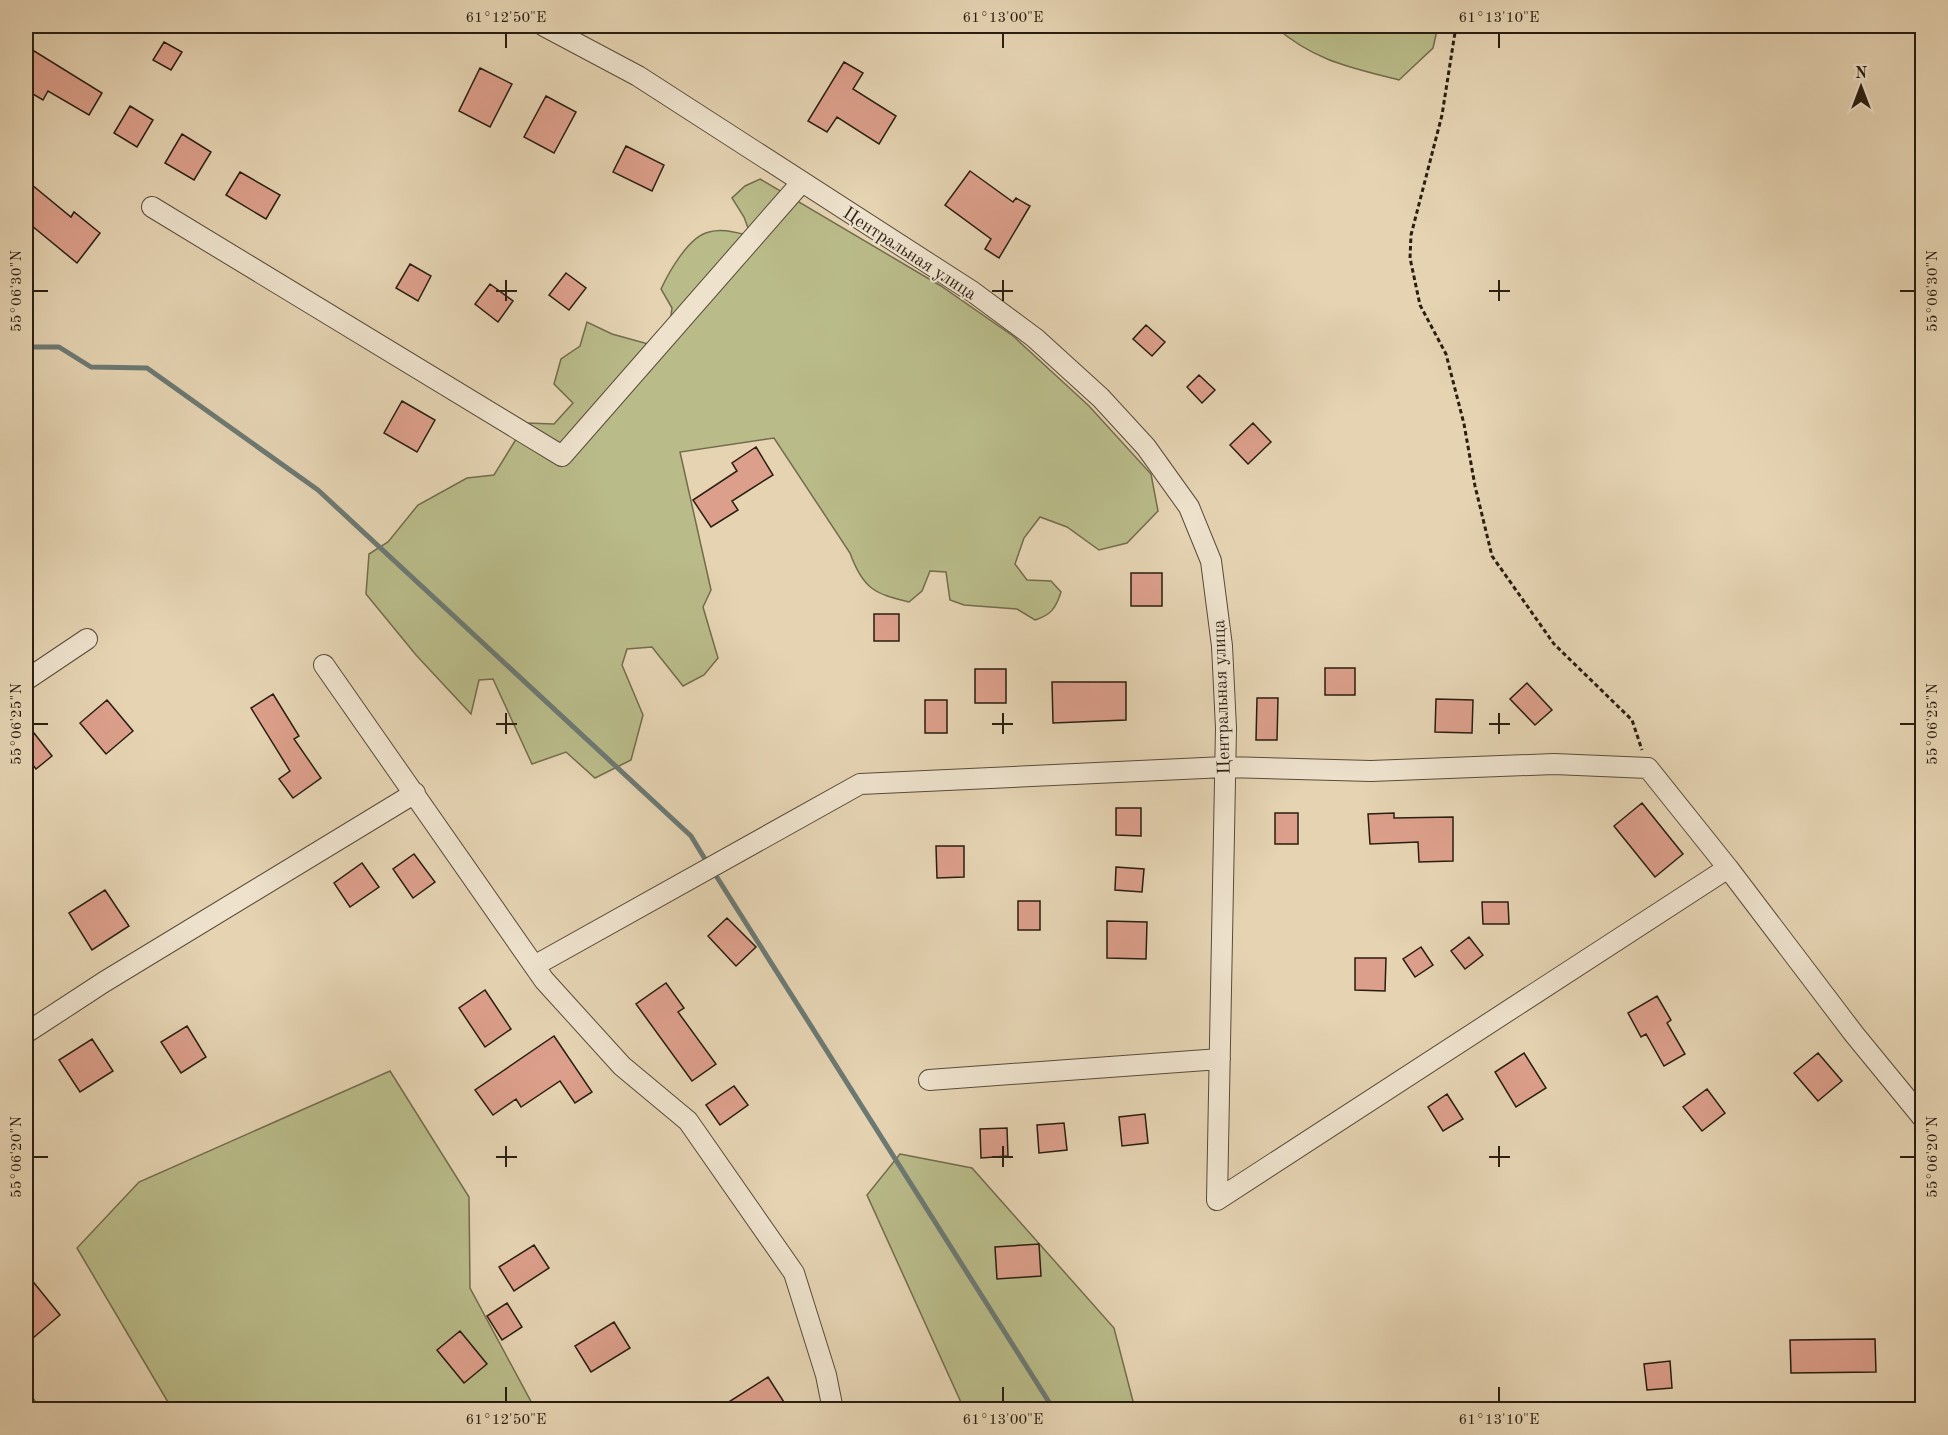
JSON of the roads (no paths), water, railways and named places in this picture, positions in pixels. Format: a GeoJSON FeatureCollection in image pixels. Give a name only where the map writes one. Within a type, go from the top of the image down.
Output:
{"type":"FeatureCollection","features":[{"type":"Feature","properties":{"kind":"street","name":"Центральная улица"},"geometry":{"type":"LineString","coordinates":[[544,26],[638,76],[973,292],[1035,338],[1101,398],[1146,447],[1189,507],[1211,561],[1222,646],[1225,767],[1217,1200],[1728,868]]}},
{"type":"Feature","properties":{"kind":"street"},"geometry":{"type":"LineString","coordinates":[[152,207],[562,456],[801,183]]}},
{"type":"Feature","properties":{"kind":"street"},"geometry":{"type":"LineString","coordinates":[[26,680],[87,639]]}},
{"type":"Feature","properties":{"kind":"street"},"geometry":{"type":"LineString","coordinates":[[324,665],[534,966],[622,1066],[688,1121],[794,1273],[826,1375],[833,1410]]}},
{"type":"Feature","properties":{"kind":"street"},"geometry":{"type":"LineString","coordinates":[[534,966],[860,784],[1225,767],[1371,771],[1554,764],[1648,768],[1728,868],[1854,1034],[1923,1117]]}},
{"type":"Feature","properties":{"kind":"street"},"geometry":{"type":"LineString","coordinates":[[26,1034],[104,982],[415,794]]}},
{"type":"Feature","properties":{"kind":"street"},"geometry":{"type":"LineString","coordinates":[[929,1080],[1220,1059]]}},
{"type":"Feature","properties":{"kind":"waterway"},"geometry":{"type":"LineString","coordinates":[[26,344],[28,347],[59,347],[91,367],[147,368],[318,490],[691,836],[708,864]]}},
{"type":"Feature","properties":{"kind":"waterway"},"geometry":{"type":"LineString","coordinates":[[713,871],[1054,1410]]}}]}
